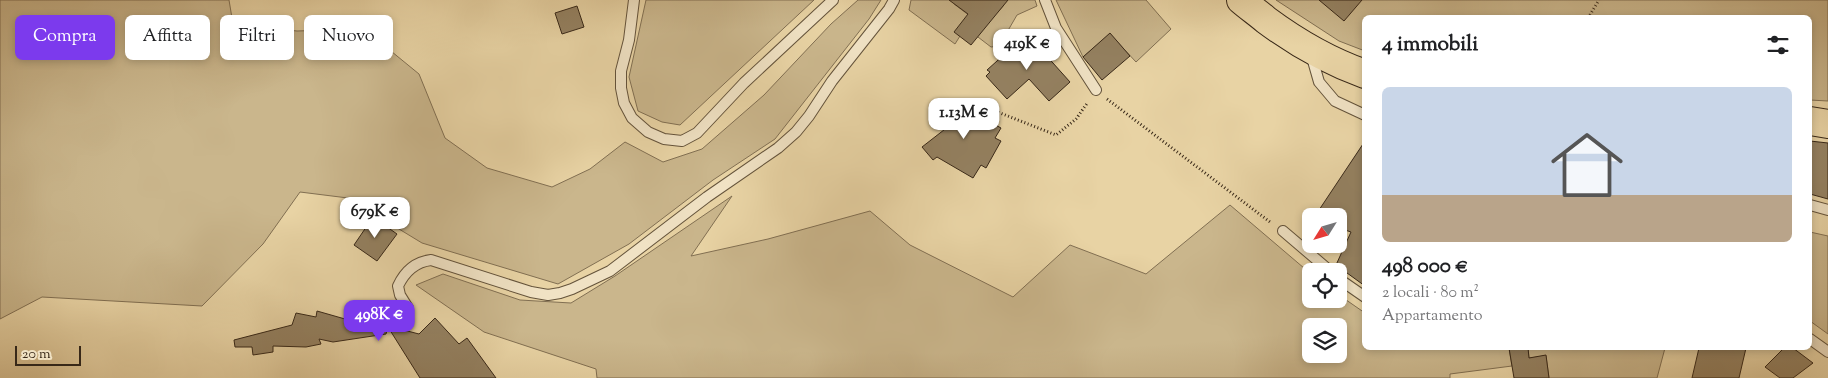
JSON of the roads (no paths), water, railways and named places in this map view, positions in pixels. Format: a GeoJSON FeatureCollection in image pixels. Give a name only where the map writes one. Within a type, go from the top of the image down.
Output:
{"type":"FeatureCollection","features":[{"type":"Feature","properties":{"kind":"main road"},"geometry":{"type":"LineString","coordinates":[[1241,0],[1310,51],[1362,73]]}},
{"type":"Feature","properties":{"kind":"main road"},"geometry":{"type":"LineString","coordinates":[[1812,121],[1828,124]]}},
{"type":"Feature","properties":{"kind":"lane"},"geometry":{"type":"LineString","coordinates":[[634,0],[629,40],[622,71],[621,88],[624,103],[632,118],[648,132],[664,140],[682,141],[697,133],[744,83],[833,0]]}},
{"type":"Feature","properties":{"kind":"lane"},"geometry":{"type":"LineString","coordinates":[[408,308],[400,295],[398,286],[407,271],[421,261],[431,260],[531,292],[548,295],[572,289],[610,271],[707,197],[778,148],[796,132],[894,0]]}},
{"type":"Feature","properties":{"kind":"lane"},"geometry":{"type":"LineString","coordinates":[[1045,0],[1056,28],[1096,90]]}},
{"type":"Feature","properties":{"kind":"lane"},"geometry":{"type":"LineString","coordinates":[[1310,51],[1319,82],[1336,101],[1362,113]]}},
{"type":"Feature","properties":{"kind":"lane"},"geometry":{"type":"LineString","coordinates":[[1812,206],[1828,210]]}},
{"type":"Feature","properties":{"kind":"lane"},"geometry":{"type":"LineString","coordinates":[[1282,231],[1320,263]]}},
{"type":"Feature","properties":{"kind":"lane"},"geometry":{"type":"LineString","coordinates":[[1347,285],[1362,295]]}},
{"type":"Feature","properties":{"kind":"lane"},"geometry":{"type":"LineString","coordinates":[[1812,340],[1828,352]]}}]}
